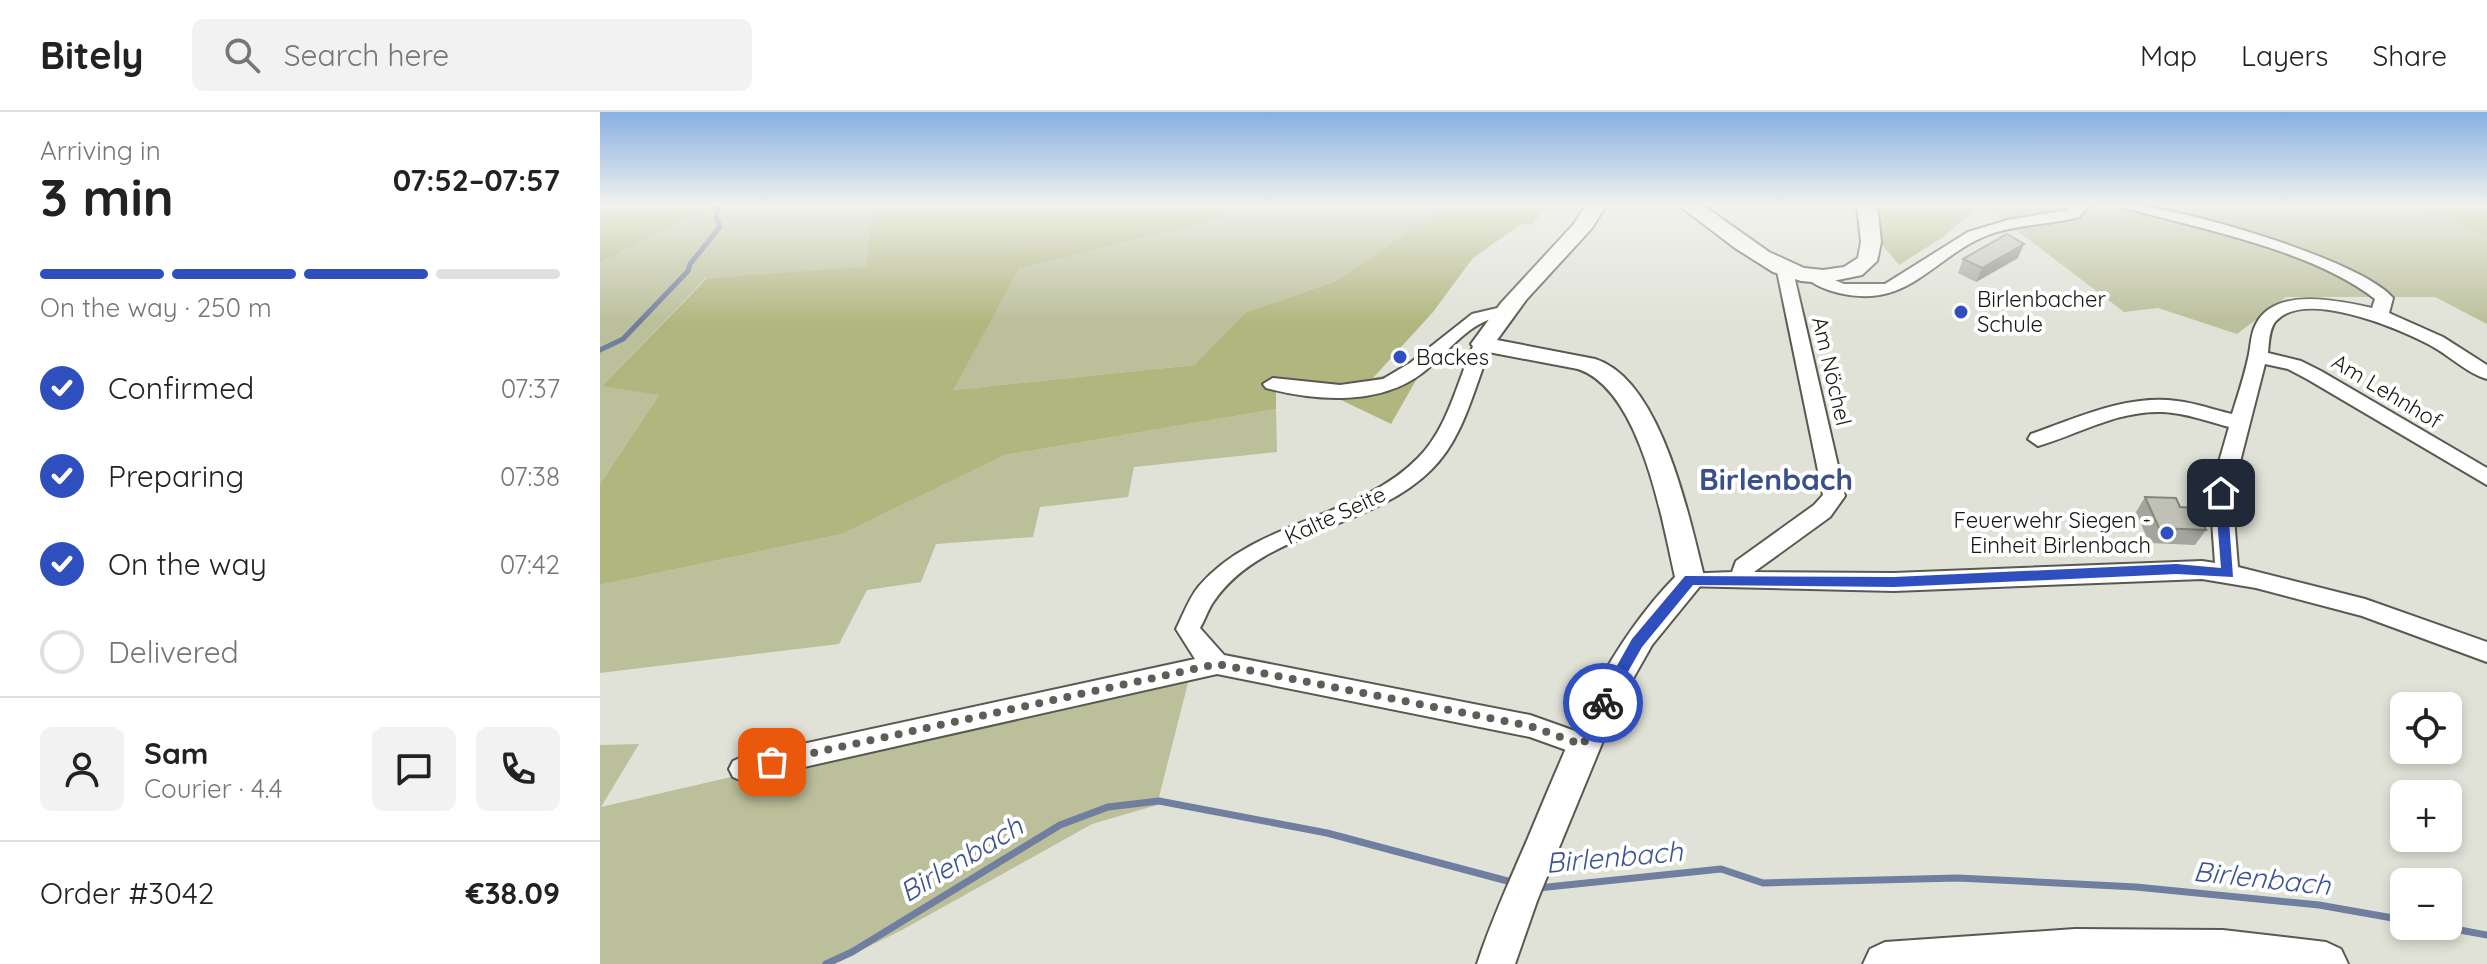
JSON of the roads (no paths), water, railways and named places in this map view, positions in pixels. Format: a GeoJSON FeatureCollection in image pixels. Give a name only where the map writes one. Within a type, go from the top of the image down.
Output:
{"type":"FeatureCollection","features":[{"type":"Feature","properties":{"kind":"main road"},"geometry":{"type":"LineString","coordinates":[[1885,964],[2075,951],[2223,952],[2326,964]]}},
{"type":"Feature","properties":{"kind":"street"},"geometry":{"type":"LineString","coordinates":[[1567,244],[1506,311],[1483,344],[1598,368],[1617,381],[1646,434],[1667,483],[1690,580]]}},
{"type":"Feature","properties":{"kind":"street"},"geometry":{"type":"LineString","coordinates":[[1745,244],[1785,271],[1815,277],[1851,272],[1868,259],[1870,244]]}},
{"type":"Feature","properties":{"kind":"street","name":"Am Nöchel"},"geometry":{"type":"LineString","coordinates":[[1815,277],[1849,289],[1897,286],[1956,244]]}},
{"type":"Feature","properties":{"kind":"street"},"geometry":{"type":"LineString","coordinates":[[2259,244],[2364,280],[2384,298],[2379,315]]}},
{"type":"Feature","properties":{"kind":"street","name":"Am Nöchel"},"geometry":{"type":"LineString","coordinates":[[1741,581],[1744,567],[1822,511],[1834,496],[1785,271]]}},
{"type":"Feature","properties":{"kind":"street"},"geometry":{"type":"LineString","coordinates":[[2228,574],[2223,545],[2221,493],[2258,356],[2261,334],[2268,319],[2280,312],[2329,306],[2379,315],[2437,341],[2487,373]]}},
{"type":"Feature","properties":{"kind":"street"},"geometry":{"type":"LineString","coordinates":[[1273,384],[1338,392],[1377,387],[1405,376],[1476,319],[1492,310],[1506,311]]}},
{"type":"Feature","properties":{"kind":"street","name":"Kalte Seite"},"geometry":{"type":"LineString","coordinates":[[1217,664],[1199,647],[1188,629],[1195,609],[1208,590],[1236,565],[1266,547],[1404,482],[1424,464],[1452,422],[1483,344]]}},
{"type":"Feature","properties":{"kind":"street","name":"Am Lehnhof"},"geometry":{"type":"LineString","coordinates":[[2258,356],[2294,365],[2314,375],[2487,478]]}},
{"type":"Feature","properties":{"kind":"street"},"geometry":{"type":"LineString","coordinates":[[2038,439],[2124,410],[2148,406],[2178,407],[2240,423]]}},
{"type":"Feature","properties":{"kind":"street"},"geometry":{"type":"LineString","coordinates":[[1496,964],[1583,745],[1637,643],[1690,580],[1894,582],[2176,569],[2228,574],[2365,608],[2487,652]]}},
{"type":"Feature","properties":{"kind":"street"},"geometry":{"type":"LineString","coordinates":[[742,769],[1217,664],[1530,726],[1583,745]]}},
{"type":"Feature","properties":{"kind":"waterway"},"geometry":{"type":"LineString","coordinates":[[600,350],[623,339],[688,271],[706,244]]}},
{"type":"Feature","properties":{"kind":"waterway","name":"Birlenbach"},"geometry":{"type":"LineString","coordinates":[[826,964],[852,952],[1060,825],[1108,807],[1159,801],[1327,833],[1515,883]]}},
{"type":"Feature","properties":{"kind":"waterway","name":"Birlenbach"},"geometry":{"type":"LineString","coordinates":[[1538,888],[1721,869],[1763,883],[1958,878],[2136,887],[2319,905],[2390,918]]}},
{"type":"Feature","properties":{"kind":"waterway","name":"Birlenbach"},"geometry":{"type":"LineString","coordinates":[[2462,930],[2487,935]]}},
{"type":"Feature","properties":{"kind":"place","name":"Birlenbacher Schule"},"geometry":{"type":"Point","coordinates":[1961,312]}},
{"type":"Feature","properties":{"kind":"place","name":"Backes"},"geometry":{"type":"Point","coordinates":[1400,357]}},
{"type":"Feature","properties":{"kind":"place","name":"Feuerwehr Siegen - Einheit Birlenbach"},"geometry":{"type":"Point","coordinates":[2167,533]}},
{"type":"Feature","properties":{"kind":"district","name":"Birlenbach"},"geometry":{"type":"Point","coordinates":[1776,480]}}]}
